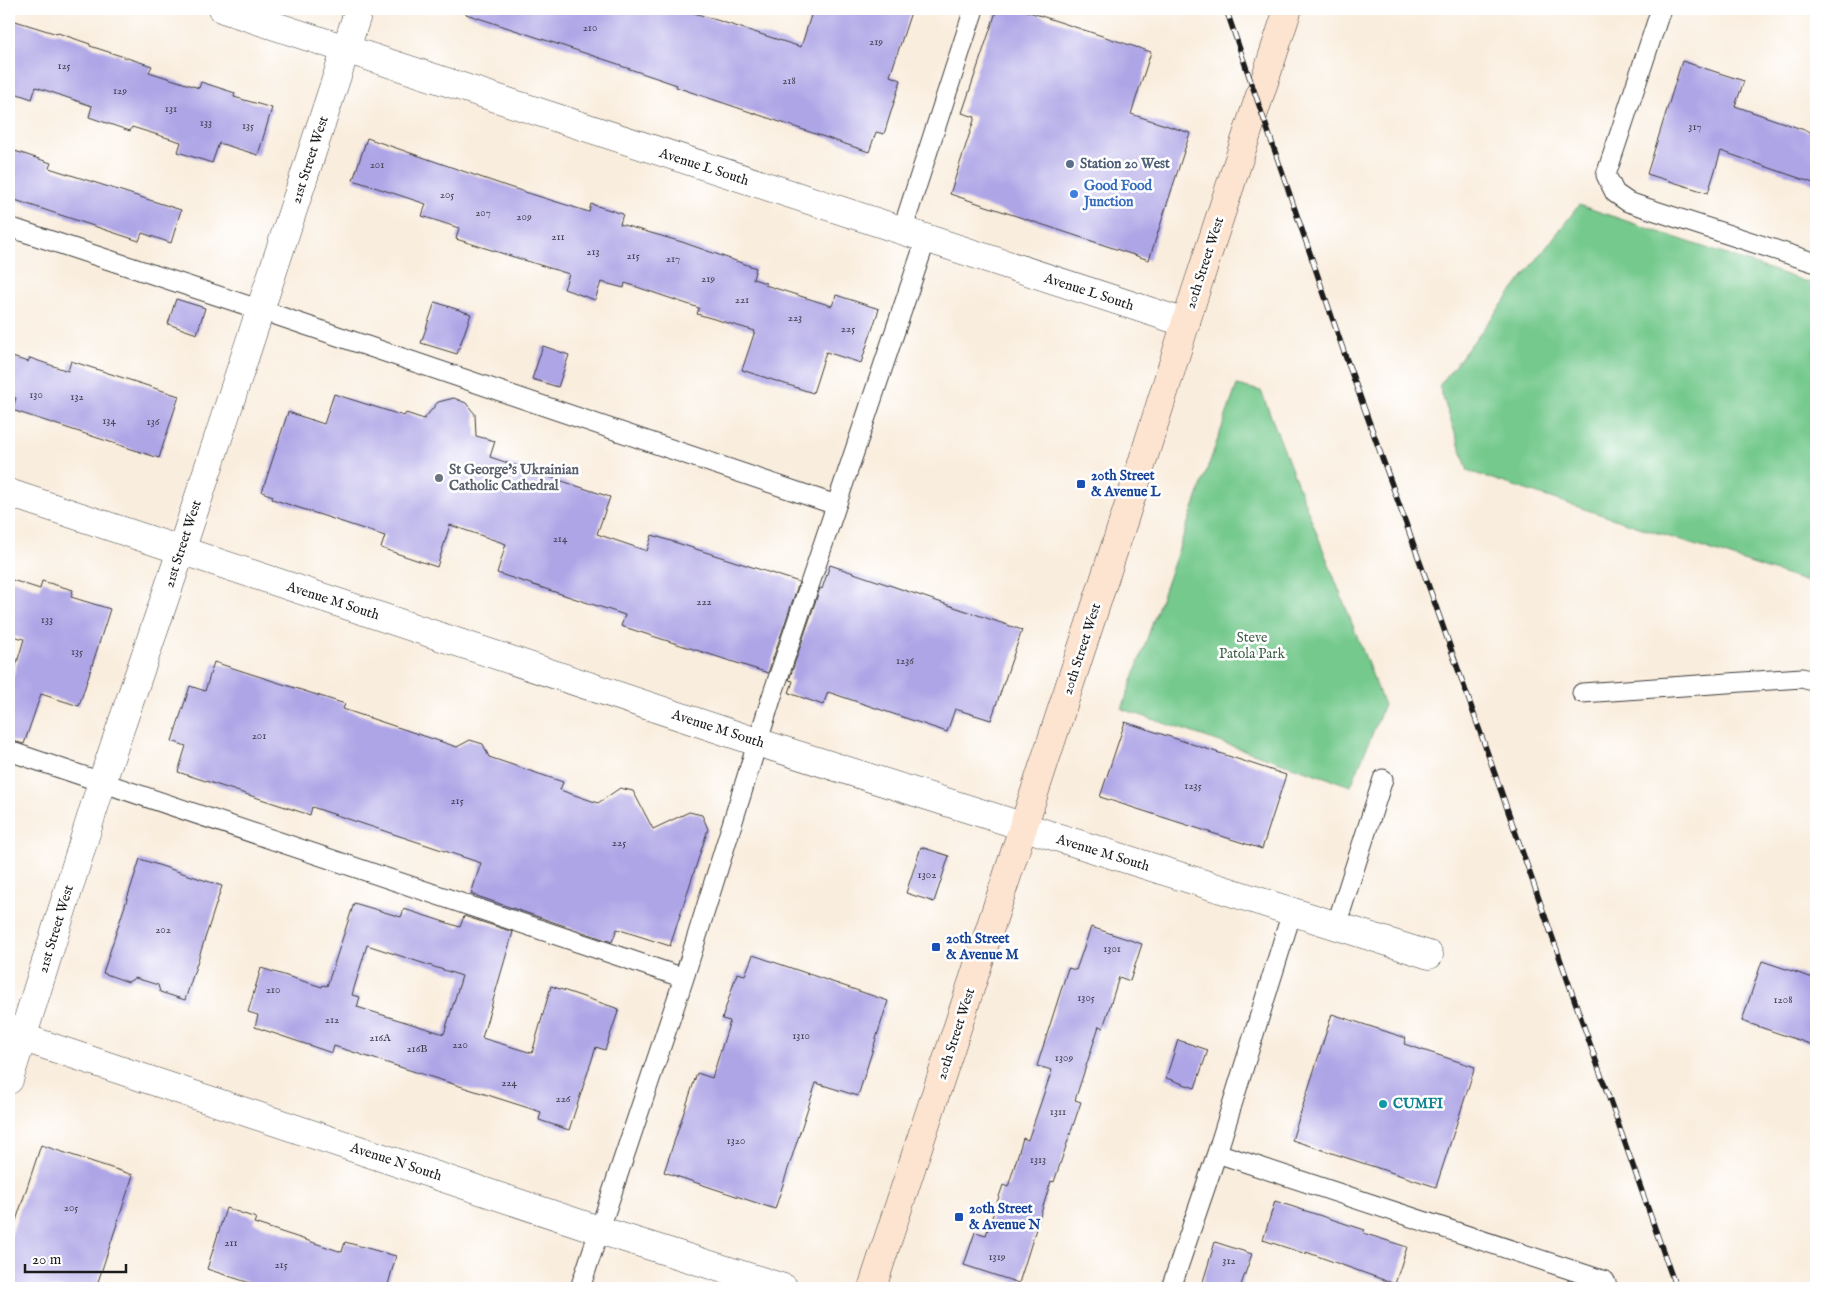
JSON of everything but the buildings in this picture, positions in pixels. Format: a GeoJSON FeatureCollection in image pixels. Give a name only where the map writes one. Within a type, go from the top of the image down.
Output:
{"type":"FeatureCollection","features":[{"type":"Feature","properties":{"kind":"main road","name":"20th Street West"},"geometry":{"type":"LineString","coordinates":[[872,1288],[1131,498],[1288,9]]}},
{"type":"Feature","properties":{"kind":"street","name":"Avenue L South"},"geometry":{"type":"LineString","coordinates":[[223,9],[1186,323]]}},
{"type":"Feature","properties":{"kind":"street","name":"21st Street West"},"geometry":{"type":"LineString","coordinates":[[9,1080],[16,1035],[181,551],[358,9]]}},
{"type":"Feature","properties":{"kind":"street","name":"Avenue M South"},"geometry":{"type":"LineString","coordinates":[[9,493],[757,742],[1430,956]]}},
{"type":"Feature","properties":{"kind":"street","name":"Avenue N South"},"geometry":{"type":"LineString","coordinates":[[16,1035],[598,1230],[784,1288]]}},
{"type":"Feature","properties":{"kind":"lane"},"geometry":{"type":"LineString","coordinates":[[580,1288],[684,978],[757,742],[836,505],[914,235],[974,9]]}},
{"type":"Feature","properties":{"kind":"lane"},"geometry":{"type":"LineString","coordinates":[[1661,9],[1606,175],[1615,193],[1628,202],[1816,263]]}},
{"type":"Feature","properties":{"kind":"lane"},"geometry":{"type":"LineString","coordinates":[[9,227],[261,310],[836,505]]}},
{"type":"Feature","properties":{"kind":"lane"},"geometry":{"type":"LineString","coordinates":[[1582,692],[1802,678],[1816,682]]}},
{"type":"Feature","properties":{"kind":"lane"},"geometry":{"type":"LineString","coordinates":[[9,751],[684,978]]}},
{"type":"Feature","properties":{"kind":"lane"},"geometry":{"type":"LineString","coordinates":[[1336,926],[1383,779]]}},
{"type":"Feature","properties":{"kind":"lane"},"geometry":{"type":"LineString","coordinates":[[1171,1288],[1217,1153],[1292,912]]}},
{"type":"Feature","properties":{"kind":"lane"},"geometry":{"type":"LineString","coordinates":[[1217,1153],[1605,1281],[1608,1288]]}},
{"type":"Feature","properties":{"kind":"green space"},"geometry":{"type":"Polygon","coordinates":[[[1579,205],[1816,285],[1816,585],[1468,471],[1439,386],[1579,205]]]}},
{"type":"Feature","properties":{"kind":"green space","name":"Steve Patola Park"},"geometry":{"type":"Polygon","coordinates":[[[1237,385],[1261,391],[1384,705],[1351,786],[1122,709],[1237,385]]]}},
{"type":"Feature","properties":{"kind":"railway"},"geometry":{"type":"LineString","coordinates":[[1226,9],[1345,355],[1434,601],[1676,1288]]}},
{"type":"Feature","properties":{"kind":"place","name":"Station 20 West"},"geometry":{"type":"Point","coordinates":[1070,164]}},
{"type":"Feature","properties":{"kind":"place","name":"Good Food Junction"},"geometry":{"type":"Point","coordinates":[1074,194]}},
{"type":"Feature","properties":{"kind":"place","name":"St George's Ukrainian Catholic Cathedral"},"geometry":{"type":"Point","coordinates":[439,478]}},
{"type":"Feature","properties":{"kind":"place","name":"20th Street & Avenue L"},"geometry":{"type":"Point","coordinates":[1081,484]}},
{"type":"Feature","properties":{"kind":"place","name":"20th Street & Avenue M"},"geometry":{"type":"Point","coordinates":[936,947]}},
{"type":"Feature","properties":{"kind":"place","name":"CUMFI"},"geometry":{"type":"Point","coordinates":[1383,1104]}},
{"type":"Feature","properties":{"kind":"place","name":"20th Street & Avenue N"},"geometry":{"type":"Point","coordinates":[959,1217]}}]}
